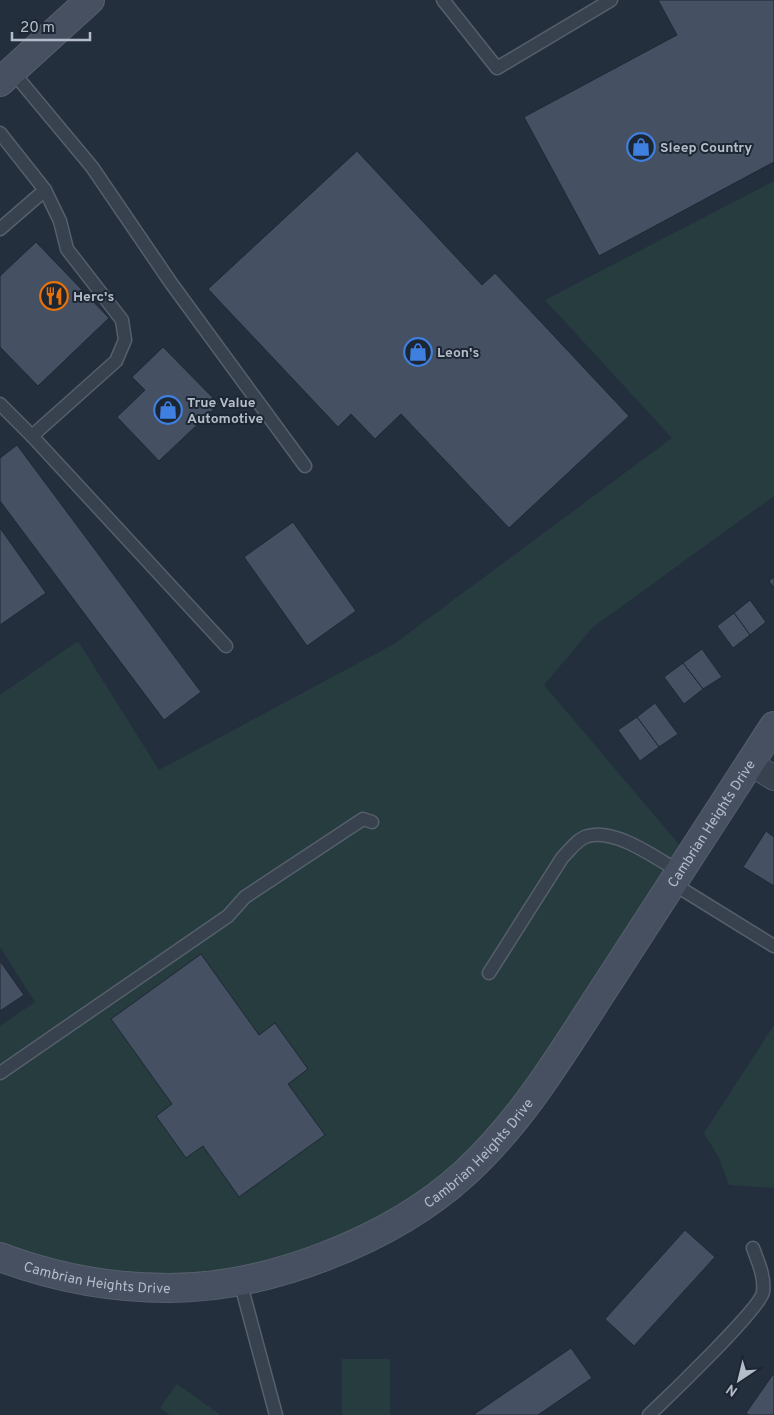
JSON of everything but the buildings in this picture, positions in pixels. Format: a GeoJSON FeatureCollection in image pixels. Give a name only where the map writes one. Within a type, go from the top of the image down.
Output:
{"type":"FeatureCollection","features":[{"type":"Feature","properties":{"kind":"street"},"geometry":{"type":"LineString","coordinates":[[6,77],[90,0]]}},
{"type":"Feature","properties":{"kind":"street","name":"Cambrian Heights Drive"},"geometry":{"type":"LineString","coordinates":[[0,1257],[31,1269],[101,1283],[170,1288],[240,1281],[313,1261],[366,1239],[418,1209],[464,1174],[524,1109],[774,726]]}},
{"type":"Feature","properties":{"kind":"street"},"geometry":{"type":"LineString","coordinates":[[750,763],[774,778]]}},
{"type":"Feature","properties":{"kind":"lane"},"geometry":{"type":"LineString","coordinates":[[443,0],[497,68],[611,0]]}},
{"type":"Feature","properties":{"kind":"lane"},"geometry":{"type":"LineString","coordinates":[[6,77],[92,167],[171,283],[305,466]]}},
{"type":"Feature","properties":{"kind":"lane"},"geometry":{"type":"LineString","coordinates":[[0,133],[45,190],[60,221],[67,249],[122,320],[125,340],[116,361],[32,436]]}},
{"type":"Feature","properties":{"kind":"lane"},"geometry":{"type":"LineString","coordinates":[[0,229],[45,190]]}},
{"type":"Feature","properties":{"kind":"lane"},"geometry":{"type":"LineString","coordinates":[[0,404],[32,436],[226,646]]}},
{"type":"Feature","properties":{"kind":"lane"},"geometry":{"type":"LineString","coordinates":[[0,1073],[228,916],[245,897],[363,819],[372,822]]}},
{"type":"Feature","properties":{"kind":"lane"},"geometry":{"type":"LineString","coordinates":[[489,973],[562,858],[575,844],[588,836],[607,836],[628,842],[774,946]]}},
{"type":"Feature","properties":{"kind":"lane"},"geometry":{"type":"LineString","coordinates":[[649,1415],[743,1321],[763,1294],[762,1274],[753,1248]]}},
{"type":"Feature","properties":{"kind":"lane"},"geometry":{"type":"LineString","coordinates":[[240,1281],[276,1415]]}},
{"type":"Feature","properties":{"kind":"green space"},"geometry":{"type":"Polygon","coordinates":[[[774,181],[774,496],[593,627],[544,685],[688,855],[494,1141],[365,1238],[170,1286],[0,1255],[0,1026],[35,1002],[0,947],[0,695],[78,641],[159,770],[394,644],[672,438],[545,300],[774,181]]]}},
{"type":"Feature","properties":{"kind":"green space"},"geometry":{"type":"Polygon","coordinates":[[[774,1025],[774,1188],[729,1185],[719,1158],[704,1133],[774,1025]]]}},
{"type":"Feature","properties":{"kind":"green space"},"geometry":{"type":"Polygon","coordinates":[[[342,1359],[390,1359],[390,1415],[342,1415],[342,1359]]]}},
{"type":"Feature","properties":{"kind":"green space"},"geometry":{"type":"Polygon","coordinates":[[[177,1384],[219,1414],[170,1415],[160,1408],[177,1384]]]}},
{"type":"Feature","properties":{"kind":"place","name":"Sleep Country"},"geometry":{"type":"Point","coordinates":[641,147]}},
{"type":"Feature","properties":{"kind":"place","name":"Herc's"},"geometry":{"type":"Point","coordinates":[54,296]}},
{"type":"Feature","properties":{"kind":"place","name":"Leon's"},"geometry":{"type":"Point","coordinates":[418,352]}},
{"type":"Feature","properties":{"kind":"place","name":"True Value Automotive"},"geometry":{"type":"Point","coordinates":[168,410]}}]}
